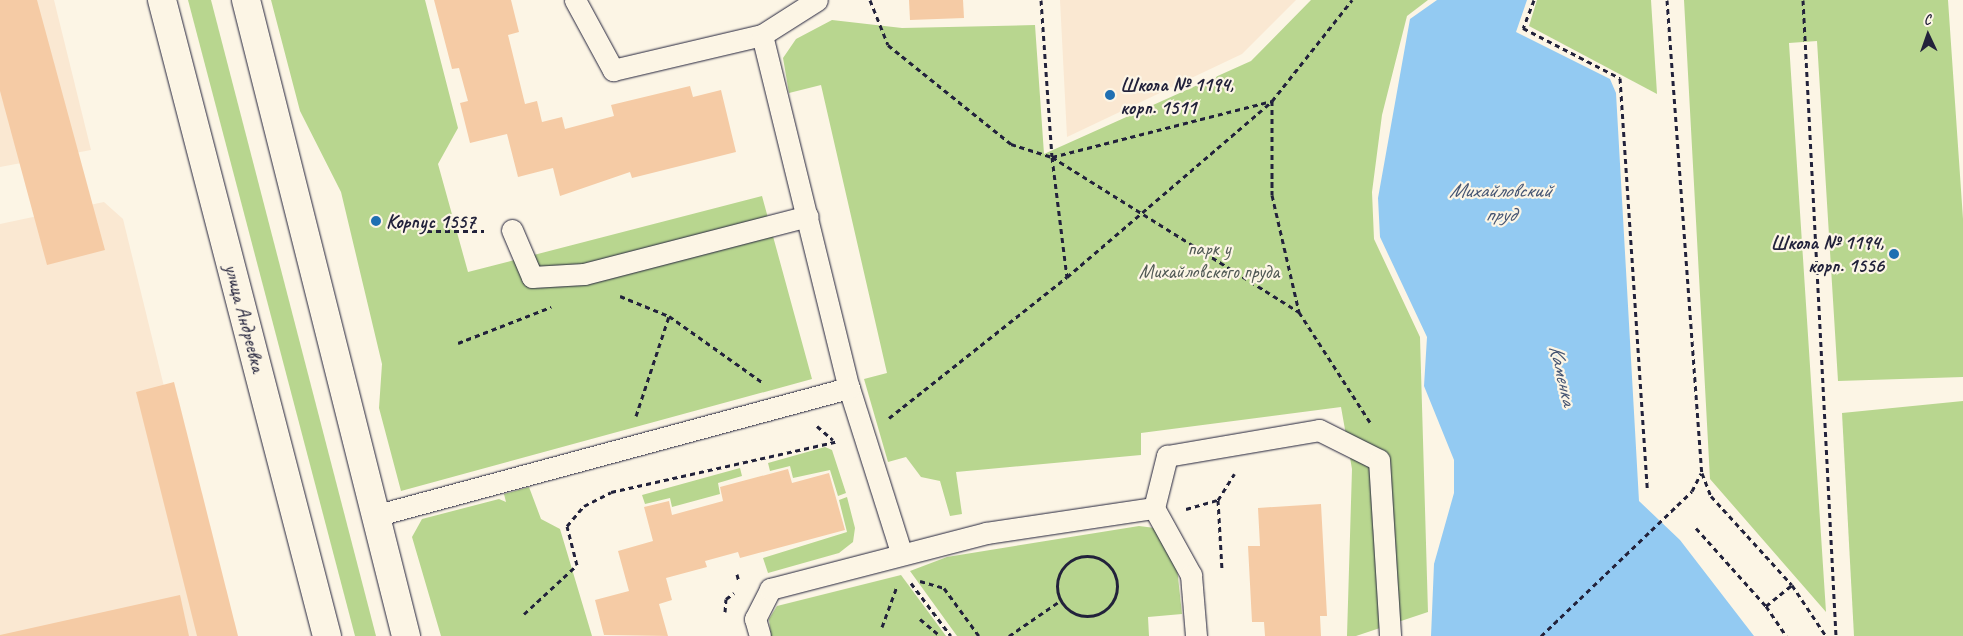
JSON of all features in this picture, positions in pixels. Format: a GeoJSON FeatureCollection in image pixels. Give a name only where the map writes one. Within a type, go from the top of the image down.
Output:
{"type":"FeatureCollection","features":[{"type":"Feature","properties":{"kind":"main road","name":"улица Андреевка"},"geometry":{"type":"LineString","coordinates":[[162,0],[327,636]]}},
{"type":"Feature","properties":{"kind":"main road"},"geometry":{"type":"LineString","coordinates":[[246,0],[338,353],[374,516],[406,636]]}},
{"type":"Feature","properties":{"kind":"lane"},"geometry":{"type":"LineString","coordinates":[[575,0],[614,70],[762,35],[817,0]]}},
{"type":"Feature","properties":{"kind":"lane"},"geometry":{"type":"LineString","coordinates":[[762,35],[849,388],[901,552]]}},
{"type":"Feature","properties":{"kind":"lane"},"geometry":{"type":"LineString","coordinates":[[512,230],[532,277],[584,274],[808,216]]}},
{"type":"Feature","properties":{"kind":"lane"},"geometry":{"type":"LineString","coordinates":[[374,516],[790,402],[849,388]]}},
{"type":"Feature","properties":{"kind":"lane"},"geometry":{"type":"LineString","coordinates":[[1196,636],[1192,575],[1154,508],[1167,456],[1319,430],[1379,460],[1390,636]]}},
{"type":"Feature","properties":{"kind":"lane"},"geometry":{"type":"LineString","coordinates":[[760,636],[755,619],[770,589],[901,552],[986,532],[1154,508]]}},
{"type":"Feature","properties":{"kind":"path"},"geometry":{"type":"LineString","coordinates":[[870,0],[888,45],[1011,144],[1052,157],[1144,210],[1298,312]]}},
{"type":"Feature","properties":{"kind":"path"},"geometry":{"type":"LineString","coordinates":[[1041,0],[1052,157],[1067,277]]}},
{"type":"Feature","properties":{"kind":"path"},"geometry":{"type":"LineString","coordinates":[[584,274],[601,287],[669,316],[790,402],[834,440],[841,453],[862,431],[884,421],[1067,277],[1272,101],[1352,0]]}},
{"type":"Feature","properties":{"kind":"path"},"geometry":{"type":"LineString","coordinates":[[1534,0],[1523,28],[1620,78],[1647,489]]}},
{"type":"Feature","properties":{"kind":"path"},"geometry":{"type":"LineString","coordinates":[[1667,0],[1702,473],[1711,496],[1792,585],[1826,636]]}},
{"type":"Feature","properties":{"kind":"path"},"geometry":{"type":"LineString","coordinates":[[1803,0],[1836,636]]}},
{"type":"Feature","properties":{"kind":"path"},"geometry":{"type":"LineString","coordinates":[[1052,157],[1272,101]]}},
{"type":"Feature","properties":{"kind":"path"},"geometry":{"type":"LineString","coordinates":[[1272,101],[1272,195],[1298,312],[1372,425]]}},
{"type":"Feature","properties":{"kind":"path"},"geometry":{"type":"LineString","coordinates":[[427,231],[512,230]]}},
{"type":"Feature","properties":{"kind":"path"},"geometry":{"type":"LineString","coordinates":[[458,343],[556,304]]}},
{"type":"Feature","properties":{"kind":"path"},"geometry":{"type":"LineString","coordinates":[[611,492],[669,316]]}},
{"type":"Feature","properties":{"kind":"path"},"geometry":{"type":"LineString","coordinates":[[524,614],[577,564],[567,526],[584,506],[611,492],[834,440]]}},
{"type":"Feature","properties":{"kind":"path"},"geometry":{"type":"LineString","coordinates":[[1541,636],[1692,491],[1702,473]]}},
{"type":"Feature","properties":{"kind":"path"},"geometry":{"type":"LineString","coordinates":[[1696,528],[1766,606],[1786,636]]}},
{"type":"Feature","properties":{"kind":"path"},"geometry":{"type":"LineString","coordinates":[[1093,556],[1108,564],[1117,579],[1116,596],[1106,610],[1090,616],[1073,613],[1060,601],[1056,584],[1062,568],[1076,557],[1093,556]]}},
{"type":"Feature","properties":{"kind":"path"},"geometry":{"type":"LineString","coordinates":[[907,577],[944,588],[979,636]]}},
{"type":"Feature","properties":{"kind":"path"},"geometry":{"type":"LineString","coordinates":[[882,628],[899,580]]}},
{"type":"Feature","properties":{"kind":"path"},"geometry":{"type":"LineString","coordinates":[[1766,606],[1792,585]]}},
{"type":"Feature","properties":{"kind":"path"},"geometry":{"type":"LineString","coordinates":[[725,622],[726,599],[741,588]]}},
{"type":"Feature","properties":{"kind":"path"},"geometry":{"type":"LineString","coordinates":[[1009,636],[1060,601]]}},
{"type":"Feature","properties":{"kind":"path"},"geometry":{"type":"LineString","coordinates":[[920,619],[940,636]]}},
{"type":"Feature","properties":{"kind":"shaded area"},"geometry":{"type":"Polygon","coordinates":[[[0,0],[54,0],[91,150],[0,167],[0,0]]]}},
{"type":"Feature","properties":{"kind":"shaded area","name":"Школа № 1194, корп. 1511"},"geometry":{"type":"Polygon","coordinates":[[[1060,0],[1296,0],[1242,54],[1067,137],[1060,0]]]}},
{"type":"Feature","properties":{"kind":"shaded area"},"geometry":{"type":"Polygon","coordinates":[[[104,202],[123,219],[225,636],[0,636],[0,224],[104,202]]]}},
{"type":"Feature","properties":{"kind":"green space"},"geometry":{"type":"Polygon","coordinates":[[[188,0],[211,0],[376,636],[355,636],[188,0]]]}},
{"type":"Feature","properties":{"kind":"green space"},"geometry":{"type":"Polygon","coordinates":[[[271,0],[425,0],[458,128],[438,164],[468,272],[762,196],[812,379],[401,491],[379,408],[382,364],[341,192],[300,111],[271,0]]]}},
{"type":"Feature","properties":{"kind":"green space","name":"парк у Михайловского пруда"},"geometry":{"type":"Polygon","coordinates":[[[1311,0],[1428,0],[1407,16],[1382,115],[1372,192],[1374,239],[1420,337],[1428,612],[1356,636],[1347,636],[1352,469],[1341,407],[1141,433],[1141,455],[956,472],[962,514],[950,516],[940,481],[921,477],[906,457],[888,462],[864,379],[887,373],[821,85],[789,93],[783,58],[796,39],[832,20],[902,28],[1035,25],[1044,154],[1251,61],[1311,0]]]}},
{"type":"Feature","properties":{"kind":"green space"},"geometry":{"type":"Polygon","coordinates":[[[1537,0],[1651,0],[1657,94],[1529,26],[1537,0]]]}},
{"type":"Feature","properties":{"kind":"green space"},"geometry":{"type":"Polygon","coordinates":[[[1684,0],[1948,0],[1963,219],[1963,377],[1838,381],[1817,41],[1789,43],[1826,612],[1710,479],[1684,0]]]}},
{"type":"Feature","properties":{"kind":"green space"},"geometry":{"type":"Polygon","coordinates":[[[1963,401],[1963,636],[1854,636],[1842,413],[1963,401]]]}},
{"type":"Feature","properties":{"kind":"green space"},"geometry":{"type":"Polygon","coordinates":[[[825,447],[832,450],[846,493],[838,496],[830,470],[793,478],[790,466],[770,471],[768,463],[825,447]]]}},
{"type":"Feature","properties":{"kind":"green space"},"geometry":{"type":"Polygon","coordinates":[[[740,468],[742,476],[718,483],[720,494],[672,507],[670,498],[645,504],[642,495],[740,468]]]}},
{"type":"Feature","properties":{"kind":"green space"},"geometry":{"type":"Polygon","coordinates":[[[529,487],[541,519],[560,529],[592,636],[441,636],[412,537],[422,519],[499,499],[506,502],[504,494],[529,487]]]}},
{"type":"Feature","properties":{"kind":"green space"},"geometry":{"type":"Polygon","coordinates":[[[847,497],[855,528],[853,542],[839,553],[768,573],[763,558],[847,532],[839,500],[847,497]]]}},
{"type":"Feature","properties":{"kind":"green space"},"geometry":{"type":"Polygon","coordinates":[[[1139,526],[1163,529],[1175,549],[1182,614],[1148,617],[1149,636],[957,636],[910,571],[947,557],[1139,526]]]}},
{"type":"Feature","properties":{"kind":"green space"},"geometry":{"type":"Polygon","coordinates":[[[901,575],[946,636],[771,636],[769,619],[777,606],[901,575]]]}},
{"type":"Feature","properties":{"kind":"water","name":"Михайловский пруд"},"geometry":{"type":"Polygon","coordinates":[[[1437,0],[1527,0],[1516,32],[1610,79],[1616,93],[1639,501],[1680,540],[1754,636],[1431,636],[1434,564],[1454,493],[1454,460],[1424,386],[1427,337],[1380,237],[1378,198],[1410,19],[1437,0]]]}},
{"type":"Feature","properties":{"kind":"building"},"geometry":{"type":"Polygon","coordinates":[[[0,0],[37,0],[105,250],[47,265],[0,91],[0,0]]]}},
{"type":"Feature","properties":{"kind":"building"},"geometry":{"type":"Polygon","coordinates":[[[434,0],[511,0],[519,32],[508,35],[525,104],[537,101],[542,122],[562,117],[565,129],[614,116],[611,105],[690,86],[693,97],[721,90],[736,152],[632,178],[630,172],[560,196],[553,168],[518,177],[507,134],[470,143],[460,103],[468,101],[459,68],[452,69],[434,0]]]}},
{"type":"Feature","properties":{"kind":"building"},"geometry":{"type":"Polygon","coordinates":[[[909,0],[963,0],[964,18],[910,20],[909,0]]]}},
{"type":"Feature","properties":{"kind":"building"},"geometry":{"type":"Polygon","coordinates":[[[174,382],[238,636],[197,636],[136,392],[174,382]]]}},
{"type":"Feature","properties":{"kind":"building"},"geometry":{"type":"Polygon","coordinates":[[[788,469],[792,483],[829,473],[845,530],[740,558],[738,552],[705,561],[707,567],[666,578],[672,600],[659,604],[668,636],[604,635],[595,600],[629,591],[618,551],[653,541],[644,507],[669,501],[672,515],[723,501],[720,487],[788,469]]]}},
{"type":"Feature","properties":{"kind":"building"},"geometry":{"type":"Polygon","coordinates":[[[1321,504],[1327,616],[1320,616],[1321,636],[1265,636],[1264,622],[1252,622],[1248,546],[1260,546],[1258,508],[1321,504]]]}},
{"type":"Feature","properties":{"kind":"building"},"geometry":{"type":"Polygon","coordinates":[[[180,595],[189,636],[0,636],[0,635],[180,595]]]}},
{"type":"Feature","properties":{"kind":"place","name":"Школа № 1194, корп. 1511"},"geometry":{"type":"Point","coordinates":[1110,95]}},
{"type":"Feature","properties":{"kind":"place","name":"Корпус 1557"},"geometry":{"type":"Point","coordinates":[376,221]}},
{"type":"Feature","properties":{"kind":"place","name":"Школа № 1194, корп. 1556"},"geometry":{"type":"Point","coordinates":[1894,254]}},
{"type":"Feature","properties":{"kind":"water label","name":"Каменка"},"geometry":{"type":"Point","coordinates":[1563,375]}}]}
